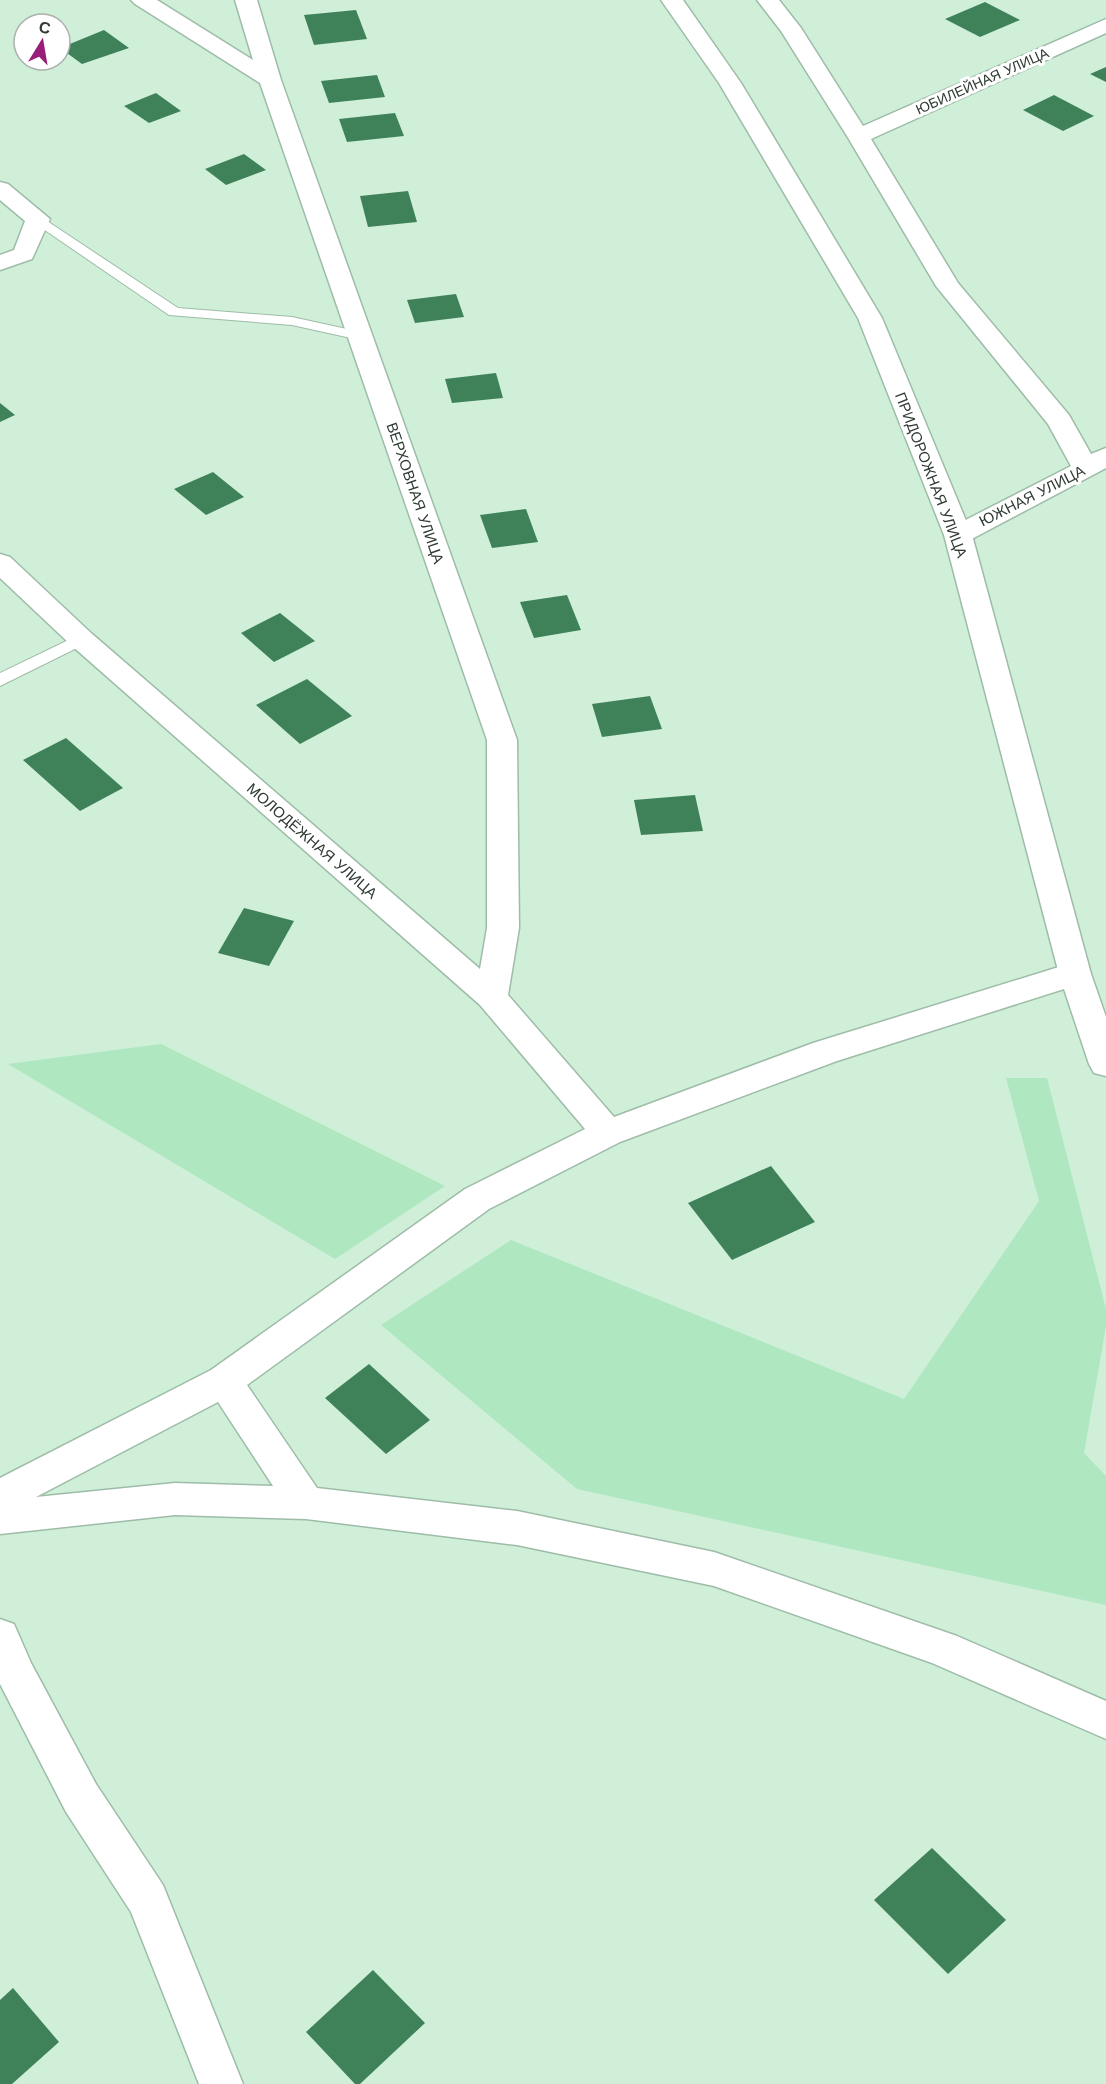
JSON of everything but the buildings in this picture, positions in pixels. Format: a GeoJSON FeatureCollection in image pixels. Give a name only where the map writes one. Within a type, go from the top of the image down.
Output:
{"type":"FeatureCollection","features":[{"type":"Feature","properties":{"kind":"street"},"geometry":{"type":"LineString","coordinates":[[142,0],[270,81]]}},
{"type":"Feature","properties":{"kind":"street","name":"ВЕРХОВНАЯ УЛИЦА"},"geometry":{"type":"LineString","coordinates":[[246,0],[270,81],[502,740],[503,928],[491,997]]}},
{"type":"Feature","properties":{"kind":"street","name":"ПРИДОРОЖНАЯ УЛИЦА"},"geometry":{"type":"LineString","coordinates":[[672,0],[730,83],[870,318],[958,535],[1075,974],[1103,1045]]}},
{"type":"Feature","properties":{"kind":"street"},"geometry":{"type":"LineString","coordinates":[[768,0],[790,28],[858,136],[948,286],[1096,462]]}},
{"type":"Feature","properties":{"kind":"street","name":"ЮБИЛЕЙНАЯ УЛИЦА"},"geometry":{"type":"LineString","coordinates":[[858,136],[1106,25]]}},
{"type":"Feature","properties":{"kind":"street"},"geometry":{"type":"LineString","coordinates":[[0,189],[38,219],[24,254],[0,263]]}},
{"type":"Feature","properties":{"kind":"street","name":"ЮЖНАЯ УЛИЦА"},"geometry":{"type":"LineString","coordinates":[[958,535],[1096,462]]}},
{"type":"Feature","properties":{"kind":"street","name":"МОЛОДЁЖНАЯ УЛИЦА"},"geometry":{"type":"LineString","coordinates":[[0,563],[81,639],[491,997],[608,1133]]}},
{"type":"Feature","properties":{"kind":"street"},"geometry":{"type":"LineString","coordinates":[[0,1497],[224,1381],[477,1199],[608,1133],[825,1052],[1075,974]]}},
{"type":"Feature","properties":{"kind":"street"},"geometry":{"type":"LineString","coordinates":[[224,1381],[306,1503]]}},
{"type":"Feature","properties":{"kind":"street"},"geometry":{"type":"LineString","coordinates":[[0,1517],[176,1499],[306,1503],[517,1528],[714,1569],[943,1649],[1106,1720]]}},
{"type":"Feature","properties":{"kind":"street"},"geometry":{"type":"LineString","coordinates":[[0,1637],[14,1671],[81,1798],[148,1900],[221,2084]]}},
{"type":"Feature","properties":{"kind":"lane"},"geometry":{"type":"LineString","coordinates":[[38,219],[174,312],[292,321],[360,336]]}},
{"type":"Feature","properties":{"kind":"lane"},"geometry":{"type":"LineString","coordinates":[[0,680],[81,639]]}},
{"type":"Feature","properties":{"kind":"green space"},"geometry":{"type":"Polygon","coordinates":[[[161,1044],[445,1186],[335,1259],[8,1064],[161,1044]]]}},
{"type":"Feature","properties":{"kind":"green space"},"geometry":{"type":"Polygon","coordinates":[[[1006,1078],[1047,1078],[1106,1309],[1106,1326],[1084,1453],[1106,1476],[1106,1605],[577,1489],[381,1325],[511,1240],[904,1399],[1039,1201],[1006,1078]]]}}]}
